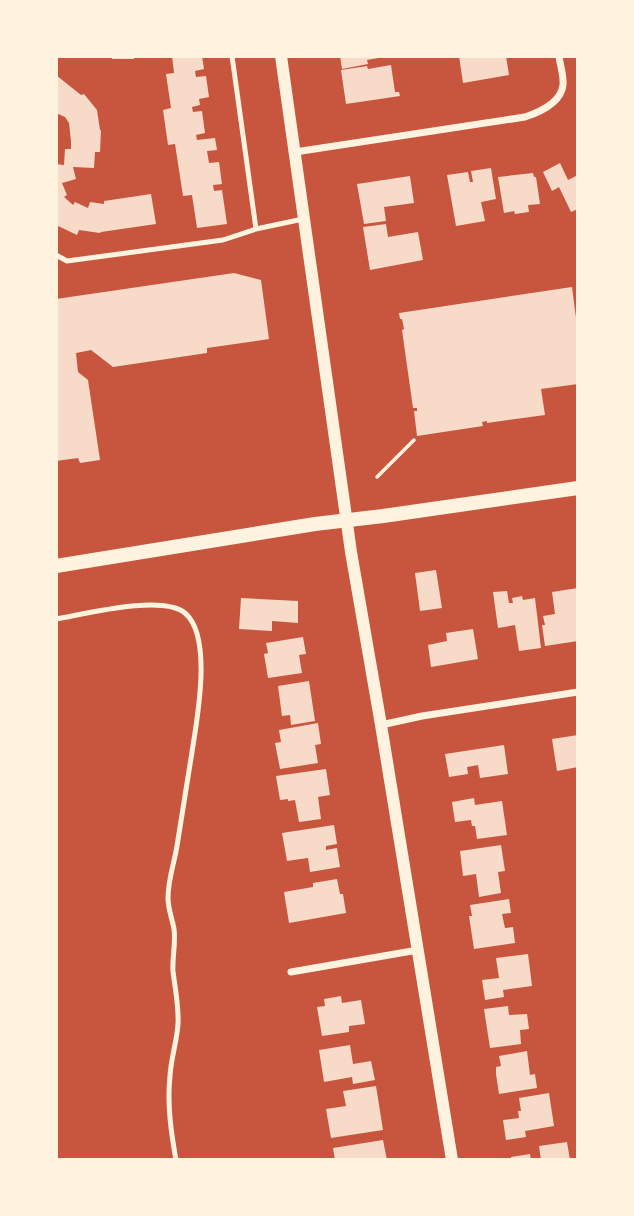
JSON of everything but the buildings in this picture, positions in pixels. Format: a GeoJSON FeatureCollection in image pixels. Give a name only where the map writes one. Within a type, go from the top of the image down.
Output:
{"type":"FeatureCollection","features":[{"type":"Feature","properties":{"kind":"main road"},"geometry":{"type":"LineString","coordinates":[[56,566],[301,526],[578,488]]}},
{"type":"Feature","properties":{"kind":"street"},"geometry":{"type":"LineString","coordinates":[[281,56],[347,520],[452,1160]]}},
{"type":"Feature","properties":{"kind":"street"},"geometry":{"type":"LineString","coordinates":[[295,152],[538,113],[553,104],[564,87],[559,56]]}},
{"type":"Feature","properties":{"kind":"street"},"geometry":{"type":"LineString","coordinates":[[381,725],[436,713],[578,692]]}},
{"type":"Feature","properties":{"kind":"street"},"geometry":{"type":"LineString","coordinates":[[291,972],[418,950]]}},
{"type":"Feature","properties":{"kind":"lane"},"geometry":{"type":"LineString","coordinates":[[232,56],[256,229]]}},
{"type":"Feature","properties":{"kind":"lane"},"geometry":{"type":"LineString","coordinates":[[56,255],[67,261],[223,240],[256,229],[303,219]]}},
{"type":"Feature","properties":{"kind":"lane"},"geometry":{"type":"LineString","coordinates":[[56,620],[134,606],[170,606],[184,612],[193,622],[198,638],[201,662],[198,703],[176,850],[168,882],[170,917],[174,928],[173,969],[178,1004],[178,1025],[168,1103],[176,1160]]}},
{"type":"Feature","properties":{"kind":"path"},"geometry":{"type":"LineString","coordinates":[[377,477],[414,440]]}}]}
